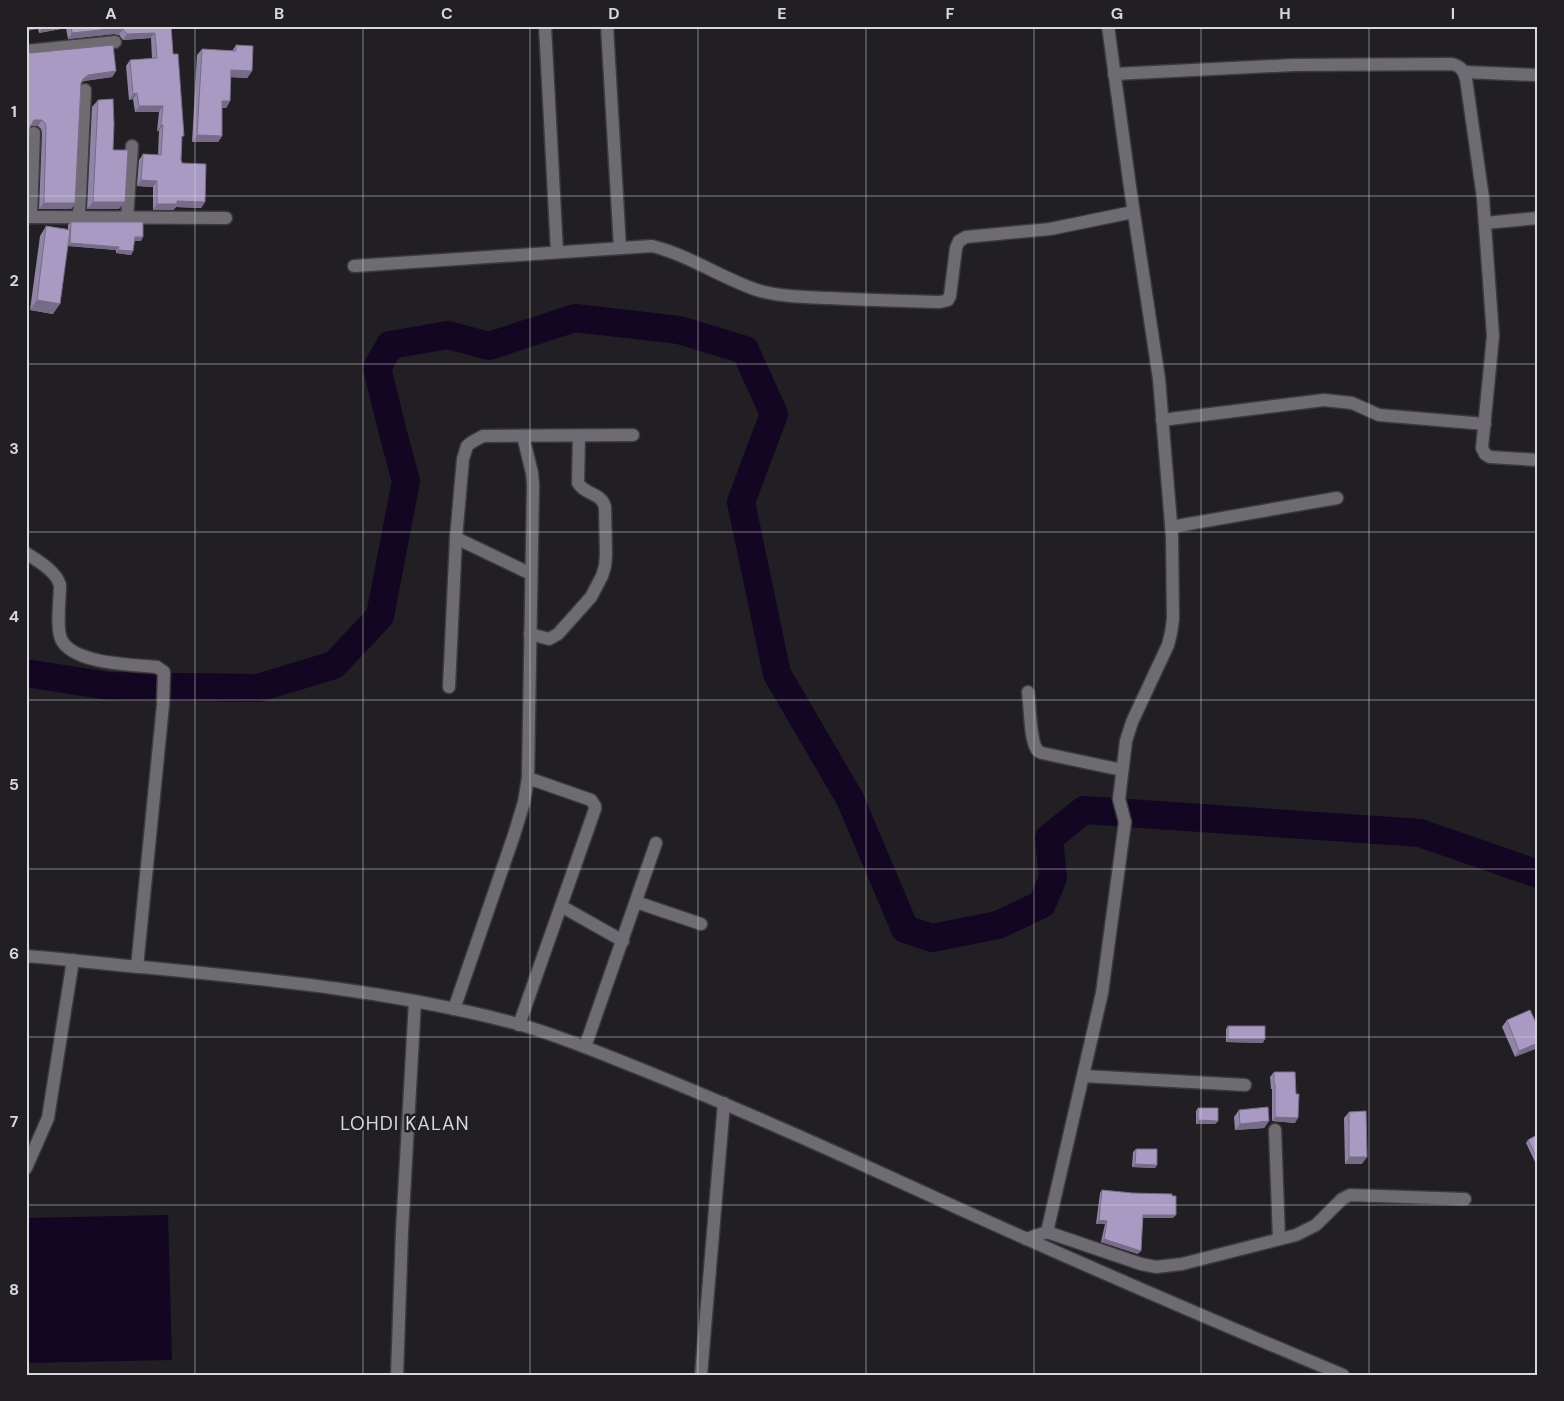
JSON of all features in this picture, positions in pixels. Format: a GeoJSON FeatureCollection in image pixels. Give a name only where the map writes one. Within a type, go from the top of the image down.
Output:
{"type":"FeatureCollection","features":[{"type":"Feature","properties":{"kind":"street"},"geometry":{"type":"LineString","coordinates":[[545,26],[557,252]]}},
{"type":"Feature","properties":{"kind":"street"},"geometry":{"type":"LineString","coordinates":[[607,26],[620,248]]}},
{"type":"Feature","properties":{"kind":"street"},"geometry":{"type":"LineString","coordinates":[[1047,1232],[1102,993],[1125,822],[1120,799],[1126,741],[1132,722],[1162,660],[1171,633],[1173,601],[1171,527],[1158,379],[1108,26]]}},
{"type":"Feature","properties":{"kind":"street"},"geometry":{"type":"LineString","coordinates":[[26,51],[116,42]]}},
{"type":"Feature","properties":{"kind":"street"},"geometry":{"type":"LineString","coordinates":[[1114,74],[1294,64],[1452,64],[1460,67],[1464,72],[1483,198],[1493,336],[1482,448],[1487,456],[1538,460]]}},
{"type":"Feature","properties":{"kind":"street"},"geometry":{"type":"LineString","coordinates":[[1464,72],[1535,74]]}},
{"type":"Feature","properties":{"kind":"street"},"geometry":{"type":"LineString","coordinates":[[79,216],[85,90]]}},
{"type":"Feature","properties":{"kind":"street"},"geometry":{"type":"LineString","coordinates":[[34,133],[28,217],[226,218]]}},
{"type":"Feature","properties":{"kind":"street"},"geometry":{"type":"LineString","coordinates":[[127,218],[132,146]]}},
{"type":"Feature","properties":{"kind":"street"},"geometry":{"type":"LineString","coordinates":[[354,266],[652,246],[661,248],[742,284],[771,294],[879,301],[940,302],[948,300],[950,296],[958,244],[959,241],[966,237],[1050,229],[1134,212]]}},
{"type":"Feature","properties":{"kind":"street"},"geometry":{"type":"LineString","coordinates":[[1485,223],[1538,218]]}},
{"type":"Feature","properties":{"kind":"street"},"geometry":{"type":"LineString","coordinates":[[1162,420],[1324,400],[1352,403],[1379,415],[1485,424]]}},
{"type":"Feature","properties":{"kind":"street"},"geometry":{"type":"LineString","coordinates":[[449,687],[456,538],[463,459],[467,446],[483,436],[633,435]]}},
{"type":"Feature","properties":{"kind":"street"},"geometry":{"type":"LineString","coordinates":[[454,1009],[514,835],[524,802],[528,778],[534,485],[523,436]]}},
{"type":"Feature","properties":{"kind":"street"},"geometry":{"type":"LineString","coordinates":[[530,634],[546,639],[555,637],[591,596],[597,587],[605,566],[605,507],[601,499],[583,489],[578,483],[579,436]]}},
{"type":"Feature","properties":{"kind":"street"},"geometry":{"type":"LineString","coordinates":[[1171,527],[1337,498]]}},
{"type":"Feature","properties":{"kind":"street"},"geometry":{"type":"LineString","coordinates":[[456,538],[531,574]]}},
{"type":"Feature","properties":{"kind":"street"},"geometry":{"type":"LineString","coordinates":[[26,553],[55,574],[58,580],[60,585],[60,636],[65,645],[92,659],[161,668],[164,672],[163,705],[136,967]]}},
{"type":"Feature","properties":{"kind":"street"},"geometry":{"type":"LineString","coordinates":[[1028,692],[1033,736],[1038,751],[1122,770]]}},
{"type":"Feature","properties":{"kind":"street"},"geometry":{"type":"LineString","coordinates":[[518,1025],[595,806],[591,800],[528,778]]}},
{"type":"Feature","properties":{"kind":"street"},"geometry":{"type":"LineString","coordinates":[[584,1047],[656,844]]}},
{"type":"Feature","properties":{"kind":"street"},"geometry":{"type":"LineString","coordinates":[[636,902],[701,924]]}},
{"type":"Feature","properties":{"kind":"street"},"geometry":{"type":"LineString","coordinates":[[561,906],[623,941]]}},
{"type":"Feature","properties":{"kind":"street"},"geometry":{"type":"LineString","coordinates":[[26,956],[322,986],[454,1009],[555,1036],[724,1103],[1026,1239],[1343,1375]]}},
{"type":"Feature","properties":{"kind":"street"},"geometry":{"type":"LineString","coordinates":[[26,1168],[48,1118],[73,960]]}},
{"type":"Feature","properties":{"kind":"street"},"geometry":{"type":"LineString","coordinates":[[397,1375],[402,1231],[415,1002]]}},
{"type":"Feature","properties":{"kind":"street"},"geometry":{"type":"LineString","coordinates":[[1084,1076],[1245,1085]]}},
{"type":"Feature","properties":{"kind":"street"},"geometry":{"type":"LineString","coordinates":[[701,1375],[724,1103]]}},
{"type":"Feature","properties":{"kind":"street"},"geometry":{"type":"LineString","coordinates":[[1275,1130],[1279,1240]]}},
{"type":"Feature","properties":{"kind":"street"},"geometry":{"type":"LineString","coordinates":[[1026,1239],[1047,1232],[1141,1264],[1167,1267],[1296,1235],[1316,1225],[1342,1199],[1350,1195],[1465,1199]]}},
{"type":"Feature","properties":{"kind":"shaded area"},"geometry":{"type":"Polygon","coordinates":[[[168,1215],[172,1360],[26,1363],[26,1218],[168,1215]]]}},
{"type":"Feature","properties":{"kind":"building"},"geometry":{"type":"Polygon","coordinates":[[[71,26],[171,26],[173,54],[178,54],[184,136],[182,136],[181,160],[182,163],[206,164],[205,202],[177,201],[177,204],[157,204],[157,181],[141,180],[143,154],[161,155],[163,106],[139,106],[137,93],[133,94],[130,60],[157,58],[155,33],[127,34],[123,29],[118,28],[72,33],[71,26]]]}},
{"type":"Feature","properties":{"kind":"building"},"geometry":{"type":"Polygon","coordinates":[[[113,45],[116,71],[88,75],[81,83],[75,203],[44,203],[46,127],[42,120],[34,120],[30,127],[26,202],[26,52],[113,45]]]}},
{"type":"Feature","properties":{"kind":"building"},"geometry":{"type":"Polygon","coordinates":[[[236,45],[253,46],[252,71],[231,70],[230,101],[222,101],[222,136],[197,135],[202,49],[236,51],[236,45]]]}},
{"type":"Feature","properties":{"kind":"building"},"geometry":{"type":"Polygon","coordinates":[[[113,99],[113,150],[128,150],[125,202],[93,202],[98,100],[113,99]]]}},
{"type":"Feature","properties":{"kind":"building"},"geometry":{"type":"Polygon","coordinates":[[[71,222],[143,222],[143,237],[135,237],[133,251],[118,250],[119,247],[70,243],[71,222]]]}},
{"type":"Feature","properties":{"kind":"building"},"geometry":{"type":"Polygon","coordinates":[[[46,226],[70,230],[60,304],[37,300],[46,226]]]}},
{"type":"Feature","properties":{"kind":"building"},"geometry":{"type":"Polygon","coordinates":[[[1530,1010],[1538,1027],[1538,1043],[1519,1051],[1507,1020],[1530,1010]]]}},
{"type":"Feature","properties":{"kind":"building"},"geometry":{"type":"Polygon","coordinates":[[[1228,1026],[1265,1026],[1265,1039],[1228,1039],[1228,1026]]]}},
{"type":"Feature","properties":{"kind":"building"},"geometry":{"type":"Polygon","coordinates":[[[1274,1072],[1295,1072],[1296,1094],[1299,1094],[1298,1118],[1275,1117],[1274,1072]]]}},
{"type":"Feature","properties":{"kind":"building"},"geometry":{"type":"Polygon","coordinates":[[[1268,1107],[1269,1121],[1240,1124],[1239,1110],[1268,1107]]]}},
{"type":"Feature","properties":{"kind":"building"},"geometry":{"type":"Polygon","coordinates":[[[1198,1108],[1218,1108],[1218,1121],[1198,1120],[1198,1108]]]}},
{"type":"Feature","properties":{"kind":"building"},"geometry":{"type":"Polygon","coordinates":[[[1366,1111],[1367,1157],[1349,1157],[1349,1112],[1366,1111]]]}},
{"type":"Feature","properties":{"kind":"building"},"geometry":{"type":"Polygon","coordinates":[[[1535,1136],[1538,1140],[1538,1160],[1528,1140],[1535,1136]]]}},
{"type":"Feature","properties":{"kind":"building"},"geometry":{"type":"Polygon","coordinates":[[[1136,1149],[1157,1149],[1157,1165],[1135,1164],[1136,1149]]]}},
{"type":"Feature","properties":{"kind":"building"},"geometry":{"type":"Polygon","coordinates":[[[1102,1190],[1172,1194],[1172,1196],[1176,1196],[1176,1215],[1143,1215],[1141,1251],[1104,1239],[1107,1221],[1099,1220],[1102,1190]]]}},
{"type":"Feature","properties":{"kind":"waterway"},"geometry":{"type":"LineString","coordinates":[[26,673],[108,686],[258,688],[334,665],[380,616],[406,481],[377,368],[390,345],[448,335],[489,346],[575,318],[679,330],[745,350],[774,414],[741,502],[777,674],[850,799],[905,929],[932,938],[998,925],[1042,904],[1053,878],[1049,838],[1084,810],[1420,833],[1538,874]]}},
{"type":"Feature","properties":{"kind":"district","name":"LOHDI KALAN"},"geometry":{"type":"Point","coordinates":[405,1123]}}]}
